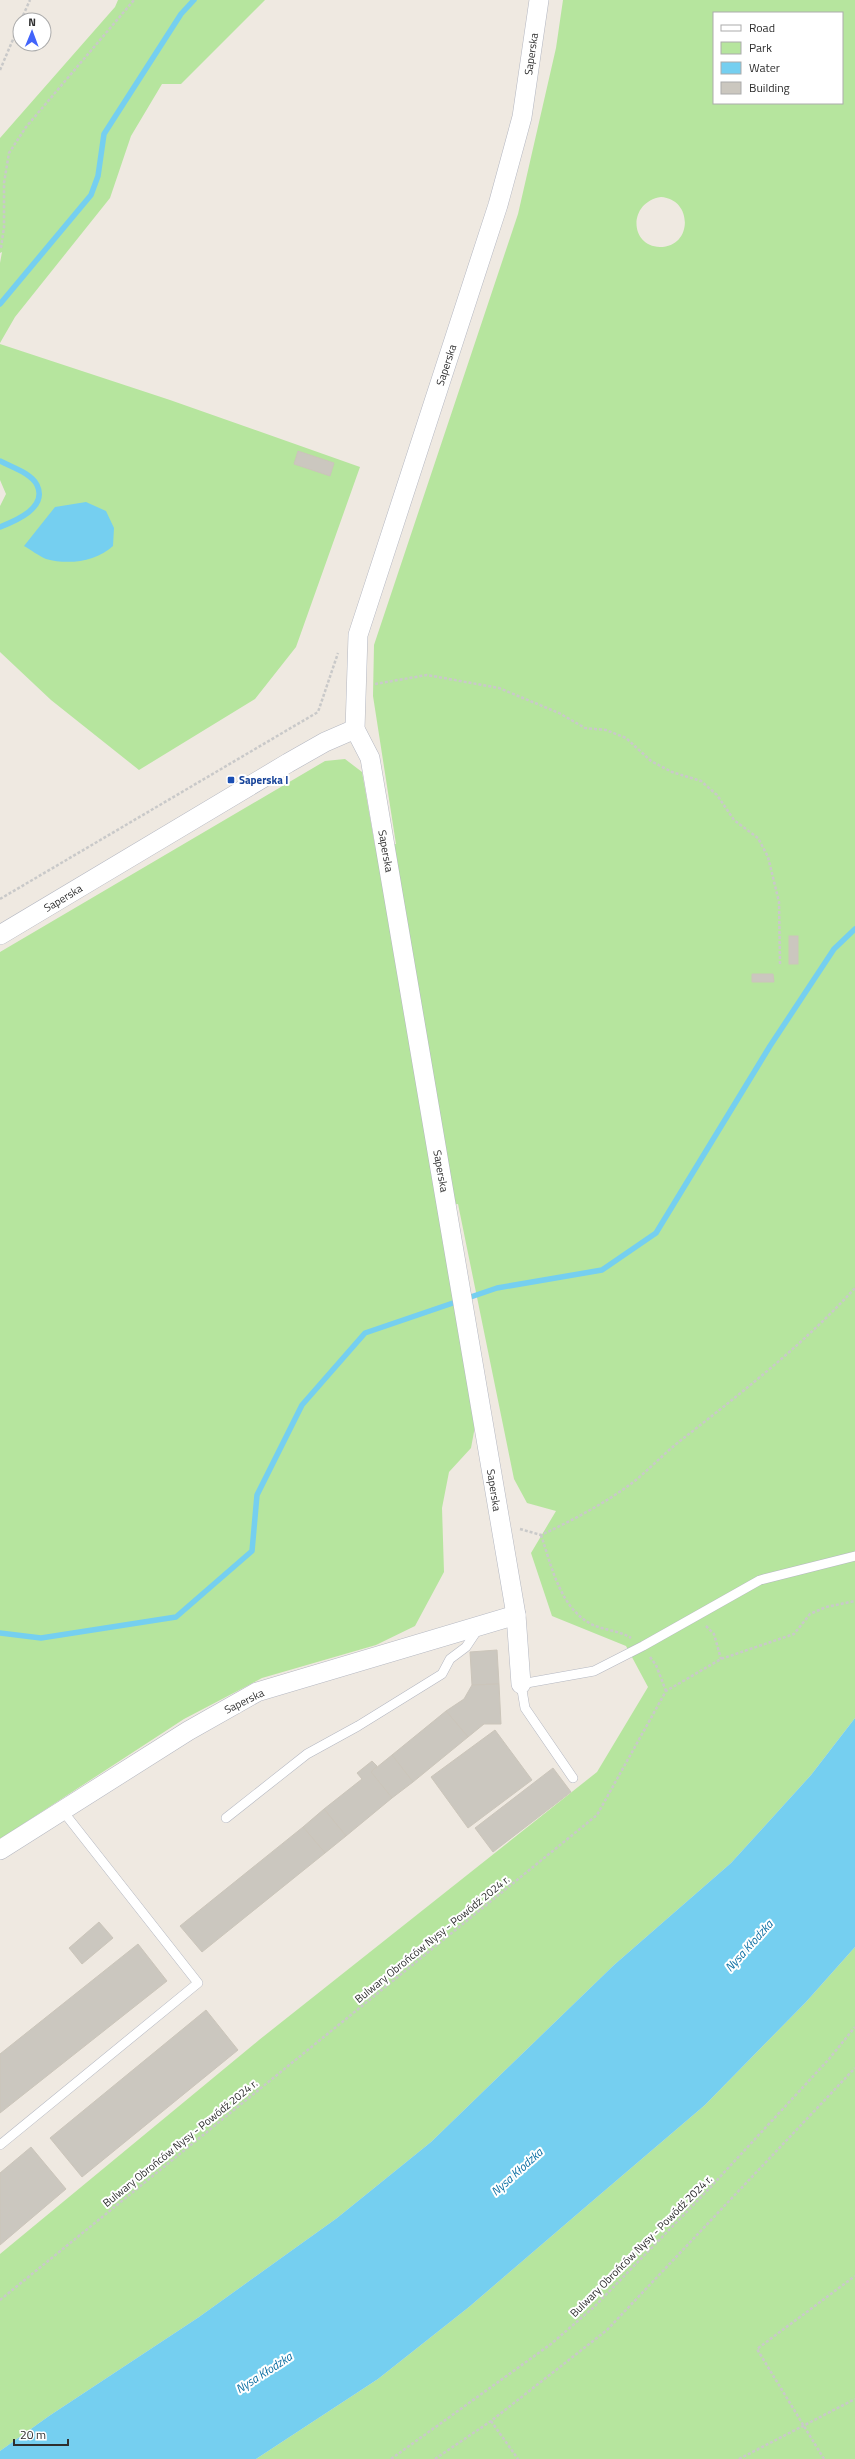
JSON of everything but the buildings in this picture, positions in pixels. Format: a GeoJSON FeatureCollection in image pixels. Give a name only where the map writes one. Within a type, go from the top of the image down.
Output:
{"type":"FeatureCollection","features":[{"type":"Feature","properties":{"kind":"street","name":"Saperska"},"geometry":{"type":"LineString","coordinates":[[521,1684],[516,1615],[370,758],[355,729],[355,656],[358,635],[498,205],[522,117],[539,0]]}},
{"type":"Feature","properties":{"kind":"street","name":"Saperska"},"geometry":{"type":"LineString","coordinates":[[0,935],[288,763],[325,742],[355,729]]}},
{"type":"Feature","properties":{"kind":"street","name":"Saperska"},"geometry":{"type":"LineString","coordinates":[[0,1850],[188,1731],[257,1692],[516,1615]]}},
{"type":"Feature","properties":{"kind":"lane"},"geometry":{"type":"LineString","coordinates":[[573,1778],[525,1708],[521,1684],[594,1671],[643,1646],[760,1580],[855,1556]]}},
{"type":"Feature","properties":{"kind":"lane"},"geometry":{"type":"LineString","coordinates":[[226,1818],[307,1754],[358,1726],[442,1674],[450,1659],[466,1647],[480,1626]]}},
{"type":"Feature","properties":{"kind":"lane"},"geometry":{"type":"LineString","coordinates":[[0,2145],[198,1983],[62,1810]]}},
{"type":"Feature","properties":{"kind":"path"},"geometry":{"type":"LineString","coordinates":[[25,12],[30,0]]}},
{"type":"Feature","properties":{"kind":"path"},"geometry":{"type":"LineString","coordinates":[[0,248],[4,227],[4,183],[10,153],[26,128],[134,0]]}},
{"type":"Feature","properties":{"kind":"path"},"geometry":{"type":"LineString","coordinates":[[0,70],[12,42]]}},
{"type":"Feature","properties":{"kind":"path"},"geometry":{"type":"LineString","coordinates":[[0,899],[318,712],[341,644],[358,635]]}},
{"type":"Feature","properties":{"kind":"path"},"geometry":{"type":"LineString","coordinates":[[356,686],[394,682],[427,675],[499,688],[559,713],[585,728],[606,730],[626,738],[651,761],[672,772],[701,781],[717,795],[734,820],[758,838],[768,857],[779,902],[780,966]]}},
{"type":"Feature","properties":{"kind":"path"},"geometry":{"type":"LineString","coordinates":[[855,1288],[829,1316],[745,1390],[668,1450],[628,1486],[581,1517],[541,1535],[559,1585],[571,1609],[593,1625],[628,1636],[643,1646],[656,1665],[666,1691],[721,1659],[794,1634],[810,1614],[826,1607],[855,1601]]}},
{"type":"Feature","properties":{"kind":"path"},"geometry":{"type":"LineString","coordinates":[[696,1616],[714,1634],[721,1659]]}},
{"type":"Feature","properties":{"kind":"path","name":"Bulwary Obrońców Nysy - Powódź 2024 r."},"geometry":{"type":"LineString","coordinates":[[0,2300],[597,1815],[666,1691]]}},
{"type":"Feature","properties":{"kind":"path","name":"Bulwary Obrońców Nysy - Powódź 2024 r."},"geometry":{"type":"LineString","coordinates":[[391,2459],[551,2344],[594,2307],[706,2192],[829,2059],[855,2027]]}},
{"type":"Feature","properties":{"kind":"path"},"geometry":{"type":"LineString","coordinates":[[435,2459],[491,2421],[607,2330],[855,2068]]}},
{"type":"Feature","properties":{"kind":"path"},"geometry":{"type":"LineString","coordinates":[[824,2459],[757,2350],[855,2276]]}},
{"type":"Feature","properties":{"kind":"path"},"geometry":{"type":"LineString","coordinates":[[739,2459],[855,2399]]}},
{"type":"Feature","properties":{"kind":"path"},"geometry":{"type":"LineString","coordinates":[[491,2421],[518,2459]]}},
{"type":"Feature","properties":{"kind":"green space"},"geometry":{"type":"Polygon","coordinates":[[[118,0],[265,0],[181,84],[162,84],[131,136],[110,198],[15,317],[0,343],[0,263],[2,252],[0,253],[0,138],[115,7],[118,0]]]}},
{"type":"Feature","properties":{"kind":"green space"},"geometry":{"type":"Polygon","coordinates":[[[563,0],[855,0],[855,1718],[811,1775],[731,1863],[614,1965],[431,2142],[337,2218],[199,2317],[49,2416],[0,2451],[0,2254],[259,2040],[597,1772],[648,1687],[626,1646],[552,1616],[531,1553],[556,1511],[527,1503],[514,1479],[458,1204],[439,1207],[476,1421],[471,1448],[449,1472],[442,1508],[444,1572],[415,1626],[376,1645],[262,1678],[184,1719],[0,1839],[0,952],[325,761],[345,759],[362,772],[375,846],[396,844],[373,696],[374,645],[518,214],[556,48],[563,0]],[[661,197],[650,201],[643,207],[638,215],[636,224],[638,232],[642,239],[650,245],[660,247],[671,245],[679,239],[683,232],[685,223],[683,214],[679,206],[671,200],[661,197]]]}},
{"type":"Feature","properties":{"kind":"green space"},"geometry":{"type":"Polygon","coordinates":[[[0,344],[170,400],[360,467],[296,647],[255,699],[139,770],[51,700],[0,652],[0,506],[6,494],[0,480],[0,344]]]}},
{"type":"Feature","properties":{"kind":"green space"},"geometry":{"type":"Polygon","coordinates":[[[855,1947],[855,2459],[256,2459],[378,2379],[469,2307],[705,2105],[806,2002],[855,1947]]]}},
{"type":"Feature","properties":{"kind":"water"},"geometry":{"type":"Polygon","coordinates":[[[86,502],[106,511],[114,528],[113,546],[106,551],[90,559],[63,562],[46,559],[24,546],[55,507],[86,502]]]}},
{"type":"Feature","properties":{"kind":"water","name":"Nysa Kłodzka"},"geometry":{"type":"Polygon","coordinates":[[[855,1718],[855,1947],[806,2002],[705,2105],[469,2307],[378,2379],[256,2459],[0,2459],[0,2451],[49,2416],[199,2317],[337,2218],[431,2142],[614,1965],[731,1863],[811,1775],[855,1718]]]}},
{"type":"Feature","properties":{"kind":"waterway"},"geometry":{"type":"LineString","coordinates":[[0,304],[91,195],[98,176],[104,134],[181,14],[194,0]]}},
{"type":"Feature","properties":{"kind":"waterway"},"geometry":{"type":"LineString","coordinates":[[0,461],[30,477],[37,485],[39,493],[38,500],[34,507],[21,517],[0,527]]}},
{"type":"Feature","properties":{"kind":"waterway"},"geometry":{"type":"LineString","coordinates":[[0,1633],[41,1638],[176,1617],[252,1551],[257,1495],[302,1405],[365,1333],[497,1288],[602,1270],[656,1233],[770,1046],[834,949],[855,929]]}},
{"type":"Feature","properties":{"kind":"place","name":"Saperska I"},"geometry":{"type":"Point","coordinates":[231,780]}}]}
